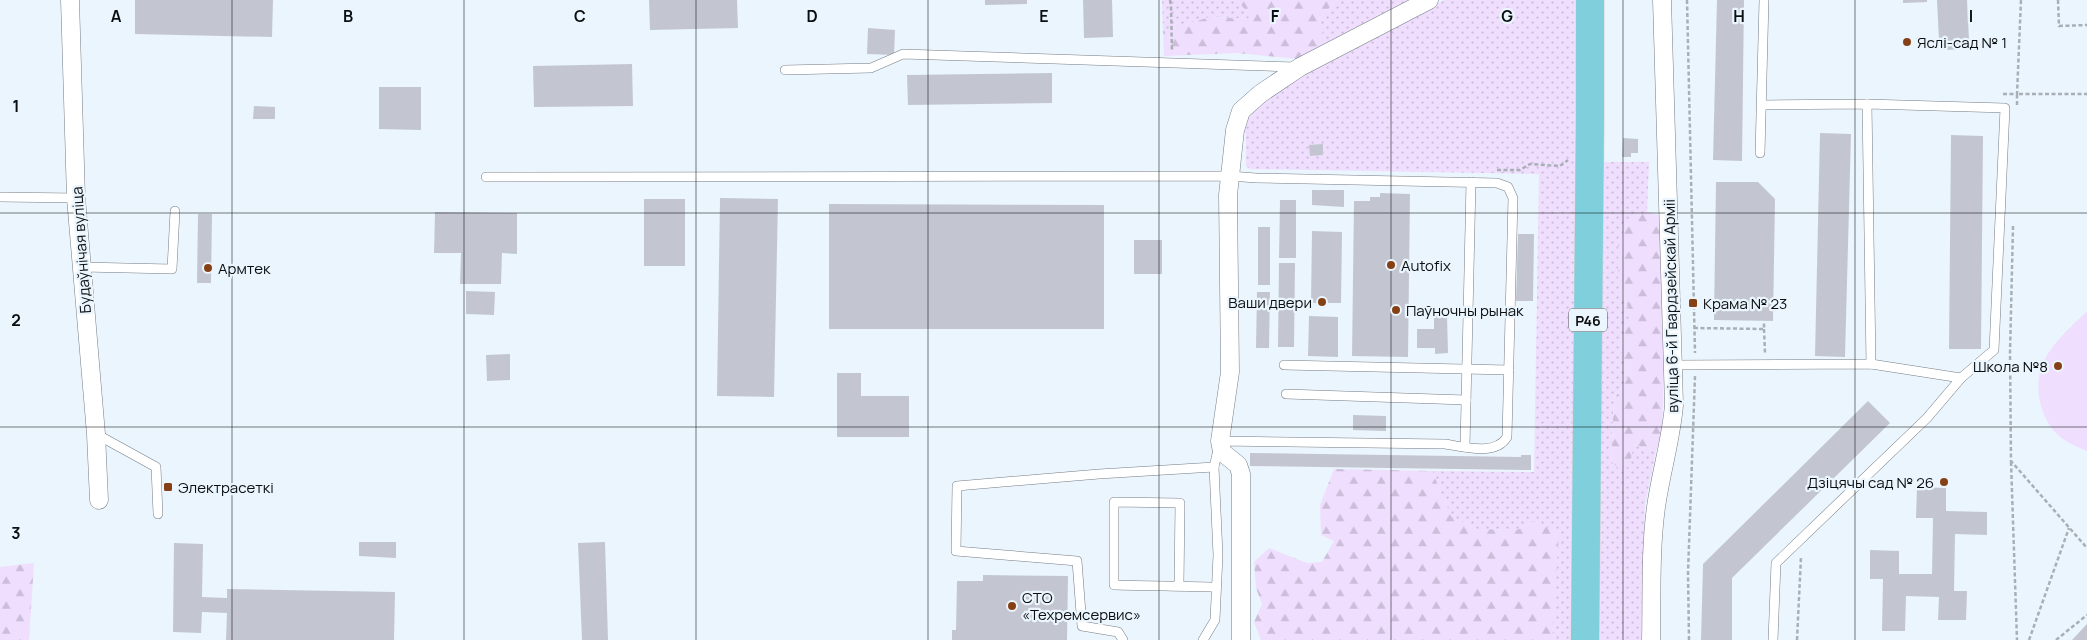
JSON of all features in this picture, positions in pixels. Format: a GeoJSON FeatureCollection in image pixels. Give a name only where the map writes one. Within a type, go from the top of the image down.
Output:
{"type":"FeatureCollection","features":[{"type":"Feature","properties":{"kind":"main road","name":"Р46"},"geometry":{"type":"LineString","coordinates":[[1585,640],[1590,0]]}},
{"type":"Feature","properties":{"kind":"street","name":"Будаўнічая вуліца"},"geometry":{"type":"LineString","coordinates":[[70,0],[76,198],[96,434],[98,500]]}},
{"type":"Feature","properties":{"kind":"street"},"geometry":{"type":"LineString","coordinates":[[1241,640],[1241,474],[1238,465],[1222,452],[1220,441],[1230,372],[1230,176],[1235,130],[1241,112],[1260,94],[1300,67],[1429,0]]}},
{"type":"Feature","properties":{"kind":"street","name":"вуліца 6-й Гвардзейскай Арміі"},"geometry":{"type":"LineString","coordinates":[[1651,640],[1653,535],[1656,505],[1672,432],[1674,365],[1662,0]]}},
{"type":"Feature","properties":{"kind":"lane"},"geometry":{"type":"LineString","coordinates":[[1760,153],[1764,0]]}},
{"type":"Feature","properties":{"kind":"lane"},"geometry":{"type":"LineString","coordinates":[[785,70],[870,68],[903,54],[1300,67]]}},
{"type":"Feature","properties":{"kind":"lane"},"geometry":{"type":"LineString","coordinates":[[1762,105],[1867,104],[2005,108],[1994,350],[1961,378],[1927,418],[1776,563],[1773,640]]}},
{"type":"Feature","properties":{"kind":"lane"},"geometry":{"type":"LineString","coordinates":[[1867,104],[1871,364]]}},
{"type":"Feature","properties":{"kind":"lane"},"geometry":{"type":"LineString","coordinates":[[486,177],[1230,176],[1498,183],[1508,187],[1513,198],[1507,437],[1503,444],[1494,448],[1445,444],[1220,441],[1214,467],[1218,555],[1215,587],[1215,620],[1203,640]]}},
{"type":"Feature","properties":{"kind":"lane"},"geometry":{"type":"LineString","coordinates":[[1465,447],[1471,182]]}},
{"type":"Feature","properties":{"kind":"lane"},"geometry":{"type":"LineString","coordinates":[[0,197],[76,198]]}},
{"type":"Feature","properties":{"kind":"lane"},"geometry":{"type":"LineString","coordinates":[[82,267],[172,269],[175,211]]}},
{"type":"Feature","properties":{"kind":"lane"},"geometry":{"type":"LineString","coordinates":[[1674,365],[1871,364],[1961,378]]}},
{"type":"Feature","properties":{"kind":"lane"},"geometry":{"type":"LineString","coordinates":[[1284,365],[1509,370]]}},
{"type":"Feature","properties":{"kind":"lane"},"geometry":{"type":"LineString","coordinates":[[1286,394],[1466,400]]}},
{"type":"Feature","properties":{"kind":"lane"},"geometry":{"type":"LineString","coordinates":[[96,434],[156,467],[158,514]]}},
{"type":"Feature","properties":{"kind":"lane"},"geometry":{"type":"LineString","coordinates":[[1123,640],[1118,632],[1082,626],[1077,561],[956,551],[956,486],[1214,467]]}},
{"type":"Feature","properties":{"kind":"lane"},"geometry":{"type":"LineString","coordinates":[[1179,586],[1180,503],[1114,502],[1114,585],[1215,587]]}},
{"type":"Feature","properties":{"kind":"path"},"geometry":{"type":"LineString","coordinates":[[1170,0],[1172,6],[1172,63]]}},
{"type":"Feature","properties":{"kind":"path"},"geometry":{"type":"LineString","coordinates":[[1688,0],[1695,365],[1688,573],[1689,640]]}},
{"type":"Feature","properties":{"kind":"path"},"geometry":{"type":"LineString","coordinates":[[2016,114],[2021,0]]}},
{"type":"Feature","properties":{"kind":"path"},"geometry":{"type":"LineString","coordinates":[[2058,0],[2059,26],[2087,25]]}},
{"type":"Feature","properties":{"kind":"path"},"geometry":{"type":"LineString","coordinates":[[1998,94],[2087,94]]}},
{"type":"Feature","properties":{"kind":"path"},"geometry":{"type":"LineString","coordinates":[[1490,170],[1520,170],[1530,164],[1560,166],[1567,162],[1571,155]]}},
{"type":"Feature","properties":{"kind":"path"},"geometry":{"type":"LineString","coordinates":[[2013,223],[2010,352],[2011,461],[2017,640]]}},
{"type":"Feature","properties":{"kind":"path"},"geometry":{"type":"LineString","coordinates":[[1764,321],[1765,365]]}},
{"type":"Feature","properties":{"kind":"path"},"geometry":{"type":"LineString","coordinates":[[1694,328],[1764,329]]}},
{"type":"Feature","properties":{"kind":"path"},"geometry":{"type":"LineString","coordinates":[[2011,461],[2087,548]]}},
{"type":"Feature","properties":{"kind":"path"},"geometry":{"type":"LineString","coordinates":[[2029,640],[2069,528]]}},
{"type":"Feature","properties":{"kind":"path"},"geometry":{"type":"LineString","coordinates":[[1797,640],[1802,538]]}},
{"type":"Feature","properties":{"kind":"path"},"geometry":{"type":"LineString","coordinates":[[2056,640],[2087,615]]}},
{"type":"Feature","properties":{"kind":"green space"},"geometry":{"type":"Polygon","coordinates":[[[1162,0],[1237,0],[1254,19],[1210,17],[1163,31],[1162,0]]]}},
{"type":"Feature","properties":{"kind":"green space"},"geometry":{"type":"Polygon","coordinates":[[[1237,0],[1337,0],[1319,18],[1326,45],[1298,59],[1237,53],[1164,56],[1163,31],[1210,17],[1253,19],[1237,0]]]}},
{"type":"Feature","properties":{"kind":"green space"},"geometry":{"type":"Polygon","coordinates":[[[1337,0],[1411,0],[1326,45],[1319,18],[1337,0]]]}},
{"type":"Feature","properties":{"kind":"green space"},"geometry":{"type":"Polygon","coordinates":[[[1444,0],[1575,0],[1578,141],[1574,640],[1552,640],[1558,533],[1535,521],[1517,530],[1476,529],[1451,516],[1432,471],[1534,472],[1539,174],[1250,169],[1246,166],[1246,133],[1240,133],[1245,116],[1305,75],[1444,0]]]}},
{"type":"Feature","properties":{"kind":"green space"},"geometry":{"type":"Polygon","coordinates":[[[1601,162],[1649,162],[1647,212],[1631,218],[1618,284],[1631,314],[1620,346],[1629,376],[1614,398],[1611,461],[1618,468],[1633,445],[1656,451],[1645,505],[1641,640],[1597,640],[1601,162]]]}},
{"type":"Feature","properties":{"kind":"green space"},"geometry":{"type":"Polygon","coordinates":[[[1647,212],[1661,216],[1664,366],[1662,432],[1656,451],[1634,445],[1629,467],[1618,468],[1611,461],[1614,399],[1629,376],[1620,346],[1631,314],[1618,284],[1618,241],[1631,218],[1647,212]]]}},
{"type":"Feature","properties":{"kind":"green space"},"geometry":{"type":"Polygon","coordinates":[[[2087,311],[2087,451],[2065,440],[2054,431],[2041,407],[2038,388],[2044,361],[2052,347],[2087,311]]]}},
{"type":"Feature","properties":{"kind":"green space"},"geometry":{"type":"Polygon","coordinates":[[[1334,469],[1432,471],[1451,516],[1476,529],[1517,530],[1535,521],[1559,533],[1552,640],[1261,640],[1254,622],[1262,604],[1256,588],[1254,562],[1269,548],[1307,563],[1322,562],[1334,541],[1321,535],[1320,505],[1334,469]]]}},
{"type":"Feature","properties":{"kind":"green space"},"geometry":{"type":"Polygon","coordinates":[[[34,563],[29,640],[0,640],[0,567],[34,563]]]}},
{"type":"Feature","properties":{"kind":"building"},"geometry":{"type":"Polygon","coordinates":[[[135,0],[273,0],[272,37],[135,34],[135,0]]]}},
{"type":"Feature","properties":{"kind":"building"},"geometry":{"type":"Polygon","coordinates":[[[649,0],[737,0],[738,28],[650,30],[649,0]]]}},
{"type":"Feature","properties":{"kind":"building"},"geometry":{"type":"Polygon","coordinates":[[[985,0],[1027,0],[1027,4],[985,5],[985,0]]]}},
{"type":"Feature","properties":{"kind":"building"},"geometry":{"type":"Polygon","coordinates":[[[1083,0],[1112,0],[1113,37],[1084,38],[1083,0]]]}},
{"type":"Feature","properties":{"kind":"building"},"geometry":{"type":"Polygon","coordinates":[[[1717,0],[1744,0],[1742,161],[1713,160],[1717,0]]]}},
{"type":"Feature","properties":{"kind":"building"},"geometry":{"type":"Polygon","coordinates":[[[1903,0],[1927,0],[1927,2],[1903,3],[1903,0]]]}},
{"type":"Feature","properties":{"kind":"building"},"geometry":{"type":"Polygon","coordinates":[[[1937,0],[1967,0],[1969,40],[1964,40],[1964,49],[1946,50],[1945,39],[1939,40],[1937,0]]]}},
{"type":"Feature","properties":{"kind":"building"},"geometry":{"type":"Polygon","coordinates":[[[868,28],[895,30],[894,55],[867,54],[868,28]]]}},
{"type":"Feature","properties":{"kind":"building"},"geometry":{"type":"Polygon","coordinates":[[[632,64],[633,106],[534,107],[533,66],[632,64]]]}},
{"type":"Feature","properties":{"kind":"building"},"geometry":{"type":"Polygon","coordinates":[[[1052,73],[1052,103],[908,105],[907,75],[1052,73]]]}},
{"type":"Feature","properties":{"kind":"building"},"geometry":{"type":"Polygon","coordinates":[[[379,87],[421,87],[421,130],[379,129],[379,87]]]}},
{"type":"Feature","properties":{"kind":"building"},"geometry":{"type":"Polygon","coordinates":[[[254,106],[275,107],[275,119],[253,119],[254,106]]]}},
{"type":"Feature","properties":{"kind":"building"},"geometry":{"type":"Polygon","coordinates":[[[1820,133],[1851,134],[1845,357],[1815,356],[1820,133]]]}},
{"type":"Feature","properties":{"kind":"building"},"geometry":{"type":"Polygon","coordinates":[[[1951,135],[1983,136],[1981,349],[1949,349],[1951,135]]]}},
{"type":"Feature","properties":{"kind":"building"},"geometry":{"type":"Polygon","coordinates":[[[1623,138],[1638,139],[1638,153],[1631,153],[1631,157],[1622,157],[1623,138]]]}},
{"type":"Feature","properties":{"kind":"building"},"geometry":{"type":"Polygon","coordinates":[[[1323,144],[1323,155],[1310,156],[1309,145],[1323,144]]]}},
{"type":"Feature","properties":{"kind":"building"},"geometry":{"type":"Polygon","coordinates":[[[1716,182],[1758,182],[1775,199],[1773,321],[1714,320],[1716,182]]]}},
{"type":"Feature","properties":{"kind":"building"},"geometry":{"type":"Polygon","coordinates":[[[1312,190],[1344,190],[1344,207],[1312,205],[1312,190]]]}},
{"type":"Feature","properties":{"kind":"building"},"geometry":{"type":"Polygon","coordinates":[[[1380,193],[1410,194],[1408,357],[1352,356],[1354,201],[1370,201],[1370,197],[1380,197],[1380,193]]]}},
{"type":"Feature","properties":{"kind":"building"},"geometry":{"type":"Polygon","coordinates":[[[720,198],[778,199],[774,397],[717,396],[720,198]]]}},
{"type":"Feature","properties":{"kind":"building"},"geometry":{"type":"Polygon","coordinates":[[[644,199],[685,199],[685,266],[644,266],[644,199]]]}},
{"type":"Feature","properties":{"kind":"building"},"geometry":{"type":"Polygon","coordinates":[[[1280,200],[1296,200],[1296,258],[1279,258],[1280,200]]]}},
{"type":"Feature","properties":{"kind":"building"},"geometry":{"type":"Polygon","coordinates":[[[829,204],[1104,205],[1104,329],[829,329],[829,204]]]}},
{"type":"Feature","properties":{"kind":"building"},"geometry":{"type":"Polygon","coordinates":[[[435,212],[517,213],[517,254],[502,253],[501,284],[460,284],[461,253],[434,253],[435,212]]]}},
{"type":"Feature","properties":{"kind":"building"},"geometry":{"type":"Polygon","coordinates":[[[198,214],[212,214],[211,283],[197,283],[198,214]]]}},
{"type":"Feature","properties":{"kind":"building"},"geometry":{"type":"Polygon","coordinates":[[[1258,227],[1270,227],[1270,285],[1258,285],[1258,227]]]}},
{"type":"Feature","properties":{"kind":"building"},"geometry":{"type":"Polygon","coordinates":[[[1312,231],[1342,232],[1341,303],[1311,303],[1312,231]]]}},
{"type":"Feature","properties":{"kind":"building"},"geometry":{"type":"Polygon","coordinates":[[[1518,234],[1534,234],[1533,301],[1516,301],[1518,234]]]}},
{"type":"Feature","properties":{"kind":"building"},"geometry":{"type":"Polygon","coordinates":[[[1134,240],[1162,240],[1162,274],[1134,274],[1134,240]]]}},
{"type":"Feature","properties":{"kind":"building"},"geometry":{"type":"Polygon","coordinates":[[[1279,263],[1295,263],[1294,347],[1278,347],[1279,263]]]}},
{"type":"Feature","properties":{"kind":"building"},"geometry":{"type":"Polygon","coordinates":[[[466,291],[495,292],[494,315],[466,314],[466,291]]]}},
{"type":"Feature","properties":{"kind":"building"},"geometry":{"type":"Polygon","coordinates":[[[1257,292],[1270,292],[1269,348],[1256,348],[1257,292]]]}},
{"type":"Feature","properties":{"kind":"building"},"geometry":{"type":"Polygon","coordinates":[[[1447,315],[1448,353],[1435,354],[1435,348],[1417,348],[1417,329],[1434,329],[1434,316],[1447,315]]]}},
{"type":"Feature","properties":{"kind":"building"},"geometry":{"type":"Polygon","coordinates":[[[1309,316],[1338,317],[1338,357],[1308,356],[1309,316]]]}},
{"type":"Feature","properties":{"kind":"building"},"geometry":{"type":"Polygon","coordinates":[[[510,354],[510,380],[487,381],[486,355],[510,354]]]}},
{"type":"Feature","properties":{"kind":"building"},"geometry":{"type":"Polygon","coordinates":[[[837,373],[861,373],[861,396],[909,396],[909,437],[837,437],[837,373]]]}},
{"type":"Feature","properties":{"kind":"building"},"geometry":{"type":"Polygon","coordinates":[[[1868,401],[1890,423],[1732,578],[1732,640],[1701,640],[1703,564],[1868,401]]]}},
{"type":"Feature","properties":{"kind":"building"},"geometry":{"type":"Polygon","coordinates":[[[1353,415],[1386,416],[1386,431],[1353,430],[1353,415]]]}},
{"type":"Feature","properties":{"kind":"building"},"geometry":{"type":"Polygon","coordinates":[[[1250,453],[1521,457],[1521,455],[1531,455],[1531,470],[1250,466],[1250,453]]]}},
{"type":"Feature","properties":{"kind":"building"},"geometry":{"type":"Polygon","coordinates":[[[1917,487],[1946,488],[1946,511],[1987,512],[1987,535],[1955,534],[1954,591],[1967,591],[1966,620],[1938,620],[1939,597],[1906,596],[1905,631],[1882,631],[1883,579],[1870,579],[1870,550],[1899,551],[1899,574],[1932,574],[1933,518],[1916,518],[1917,487]]]}},
{"type":"Feature","properties":{"kind":"building"},"geometry":{"type":"Polygon","coordinates":[[[359,542],[396,542],[396,558],[359,556],[359,542]]]}},
{"type":"Feature","properties":{"kind":"building"},"geometry":{"type":"Polygon","coordinates":[[[605,542],[608,640],[582,640],[578,543],[605,542]]]}},
{"type":"Feature","properties":{"kind":"building"},"geometry":{"type":"Polygon","coordinates":[[[174,543],[203,544],[202,597],[227,598],[227,589],[395,592],[394,640],[226,640],[227,613],[202,612],[201,633],[173,632],[174,543]]]}},
{"type":"Feature","properties":{"kind":"building","name":"СТО «Техремсервис»"},"geometry":{"type":"Polygon","coordinates":[[[983,575],[1068,576],[1067,640],[952,640],[952,630],[956,630],[957,581],[983,581],[983,575]]]}},
{"type":"Feature","properties":{"kind":"building"},"geometry":{"type":"Polygon","coordinates":[[[2087,624],[2087,640],[2072,640],[2087,624]]]}},
{"type":"Feature","properties":{"kind":"place","name":"Яслі-сад № 1"},"geometry":{"type":"Point","coordinates":[1907,42]}},
{"type":"Feature","properties":{"kind":"place","name":"Autofix"},"geometry":{"type":"Point","coordinates":[1391,265]}},
{"type":"Feature","properties":{"kind":"place","name":"Армтек"},"geometry":{"type":"Point","coordinates":[208,268]}},
{"type":"Feature","properties":{"kind":"place","name":"Ваши двери"},"geometry":{"type":"Point","coordinates":[1322,302]}},
{"type":"Feature","properties":{"kind":"place","name":"Крама № 23"},"geometry":{"type":"Point","coordinates":[1693,303]}},
{"type":"Feature","properties":{"kind":"place","name":"Паўночны рынак"},"geometry":{"type":"Point","coordinates":[1396,310]}},
{"type":"Feature","properties":{"kind":"place","name":"Школа №8"},"geometry":{"type":"Point","coordinates":[2058,366]}},
{"type":"Feature","properties":{"kind":"place","name":"Дзіцячы сад № 26"},"geometry":{"type":"Point","coordinates":[1944,482]}},
{"type":"Feature","properties":{"kind":"place","name":"Электрасеткі"},"geometry":{"type":"Point","coordinates":[168,487]}},
{"type":"Feature","properties":{"kind":"place","name":"СТО «Техремсервис»"},"geometry":{"type":"Point","coordinates":[1012,606]}}]}
